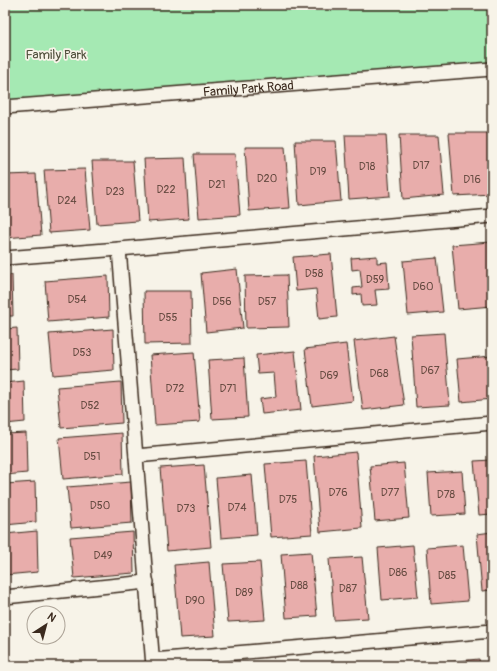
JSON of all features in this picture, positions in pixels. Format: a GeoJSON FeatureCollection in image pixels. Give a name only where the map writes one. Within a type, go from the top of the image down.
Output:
{"type":"FeatureCollection","features":[{"type":"Feature","properties":{"kind":"street","name":"Family Park Road"},"geometry":{"type":"LineString","coordinates":[[5,107],[492,69]]}},
{"type":"Feature","properties":{"kind":"street"},"geometry":{"type":"LineString","coordinates":[[5,258],[492,216]]}},
{"type":"Feature","properties":{"kind":"street"},"geometry":{"type":"LineString","coordinates":[[119,249],[153,663],[492,631]]}},
{"type":"Feature","properties":{"kind":"street"},"geometry":{"type":"LineString","coordinates":[[136,456],[492,423]]}},
{"type":"Feature","properties":{"kind":"street"},"geometry":{"type":"LineString","coordinates":[[5,597],[147,582]]}},
{"type":"Feature","properties":{"kind":"green space","name":"Family Park"},"geometry":{"type":"Polygon","coordinates":[[[5,5],[492,5],[492,69],[5,107],[5,5]]]}},
{"type":"Feature","properties":{"kind":"building"},"geometry":{"type":"Polygon","coordinates":[[[449,133],[490,133],[492,194],[454,196],[449,133]]]}},
{"type":"Feature","properties":{"kind":"building"},"geometry":{"type":"Polygon","coordinates":[[[345,135],[386,135],[390,196],[349,199],[345,135]]]}},
{"type":"Feature","properties":{"kind":"building"},"geometry":{"type":"Polygon","coordinates":[[[399,135],[439,135],[444,195],[403,199],[399,135]]]}},
{"type":"Feature","properties":{"kind":"building"},"geometry":{"type":"Polygon","coordinates":[[[295,141],[336,141],[341,201],[299,205],[295,141]]]}},
{"type":"Feature","properties":{"kind":"building"},"geometry":{"type":"Polygon","coordinates":[[[245,147],[285,147],[290,208],[249,211],[245,147]]]}},
{"type":"Feature","properties":{"kind":"building"},"geometry":{"type":"Polygon","coordinates":[[[194,154],[235,154],[240,215],[199,218],[194,154]]]}},
{"type":"Feature","properties":{"kind":"building"},"geometry":{"type":"Polygon","coordinates":[[[185,158],[189,219],[148,222],[144,159],[185,158]]]}},
{"type":"Feature","properties":{"kind":"building"},"geometry":{"type":"Polygon","coordinates":[[[92,161],[133,161],[138,221],[97,224],[92,161]]]}},
{"type":"Feature","properties":{"kind":"building"},"geometry":{"type":"Polygon","coordinates":[[[85,169],[90,230],[49,233],[44,170],[85,169]]]}},
{"type":"Feature","properties":{"kind":"building"},"geometry":{"type":"Polygon","coordinates":[[[36,174],[41,235],[5,238],[5,175],[36,174]]]}},
{"type":"Feature","properties":{"kind":"building"},"geometry":{"type":"Polygon","coordinates":[[[491,242],[492,306],[458,309],[452,245],[491,242]]]}},
{"type":"Feature","properties":{"kind":"building"},"geometry":{"type":"Polygon","coordinates":[[[331,254],[337,317],[319,319],[316,289],[296,291],[293,257],[331,254]]]}},
{"type":"Feature","properties":{"kind":"building"},"geometry":{"type":"Polygon","coordinates":[[[377,256],[377,263],[387,262],[389,289],[375,290],[377,305],[362,306],[361,294],[353,295],[353,288],[362,287],[360,269],[352,270],[351,258],[377,256]]]}},
{"type":"Feature","properties":{"kind":"building"},"geometry":{"type":"Polygon","coordinates":[[[437,258],[443,312],[408,315],[403,261],[437,258]]]}},
{"type":"Feature","properties":{"kind":"building"},"geometry":{"type":"Polygon","coordinates":[[[237,269],[243,328],[206,332],[201,273],[237,269]]]}},
{"type":"Feature","properties":{"kind":"building"},"geometry":{"type":"Polygon","coordinates":[[[12,275],[13,316],[5,316],[5,276],[12,275]]]}},
{"type":"Feature","properties":{"kind":"building"},"geometry":{"type":"Polygon","coordinates":[[[287,275],[289,327],[246,328],[245,276],[287,275]]]}},
{"type":"Feature","properties":{"kind":"building"},"geometry":{"type":"Polygon","coordinates":[[[108,276],[109,317],[48,322],[45,281],[108,276]]]}},
{"type":"Feature","properties":{"kind":"building"},"geometry":{"type":"Polygon","coordinates":[[[144,291],[191,291],[192,343],[145,344],[144,291]]]}},
{"type":"Feature","properties":{"kind":"building"},"geometry":{"type":"Polygon","coordinates":[[[17,328],[18,369],[5,370],[5,329],[17,328]]]}},
{"type":"Feature","properties":{"kind":"building"},"geometry":{"type":"Polygon","coordinates":[[[113,329],[114,370],[53,375],[49,334],[113,329]]]}},
{"type":"Feature","properties":{"kind":"building"},"geometry":{"type":"Polygon","coordinates":[[[444,333],[450,405],[416,407],[411,335],[444,333]]]}},
{"type":"Feature","properties":{"kind":"building"},"geometry":{"type":"Polygon","coordinates":[[[394,336],[404,405],[363,410],[354,341],[394,336]]]}},
{"type":"Feature","properties":{"kind":"building"},"geometry":{"type":"Polygon","coordinates":[[[346,344],[353,401],[312,406],[305,349],[346,344]]]}},
{"type":"Feature","properties":{"kind":"building"},"geometry":{"type":"Polygon","coordinates":[[[295,351],[301,410],[262,414],[260,399],[276,397],[274,373],[258,374],[256,355],[295,351]]]}},
{"type":"Feature","properties":{"kind":"building"},"geometry":{"type":"Polygon","coordinates":[[[194,352],[200,422],[155,425],[150,355],[194,352]]]}},
{"type":"Feature","properties":{"kind":"building"},"geometry":{"type":"Polygon","coordinates":[[[492,356],[492,399],[461,402],[457,359],[492,356]]]}},
{"type":"Feature","properties":{"kind":"building"},"geometry":{"type":"Polygon","coordinates":[[[244,358],[248,417],[212,419],[208,360],[244,358]]]}},
{"type":"Feature","properties":{"kind":"building"},"geometry":{"type":"Polygon","coordinates":[[[24,381],[25,422],[5,424],[5,383],[24,381]]]}},
{"type":"Feature","properties":{"kind":"building"},"geometry":{"type":"Polygon","coordinates":[[[121,382],[122,423],[61,428],[57,387],[121,382]]]}},
{"type":"Feature","properties":{"kind":"building"},"geometry":{"type":"Polygon","coordinates":[[[26,433],[27,473],[5,475],[5,434],[26,433]]]}},
{"type":"Feature","properties":{"kind":"building"},"geometry":{"type":"Polygon","coordinates":[[[122,433],[123,474],[63,479],[59,438],[122,433]]]}},
{"type":"Feature","properties":{"kind":"building"},"geometry":{"type":"Polygon","coordinates":[[[356,452],[362,528],[320,532],[314,456],[356,452]]]}},
{"type":"Feature","properties":{"kind":"building"},"geometry":{"type":"Polygon","coordinates":[[[492,460],[492,514],[479,515],[474,461],[492,460]]]}},
{"type":"Feature","properties":{"kind":"building"},"geometry":{"type":"Polygon","coordinates":[[[306,461],[312,534],[271,537],[265,464],[306,461]]]}},
{"type":"Feature","properties":{"kind":"building"},"geometry":{"type":"Polygon","coordinates":[[[404,463],[409,518],[375,521],[370,466],[404,463]]]}},
{"type":"Feature","properties":{"kind":"building"},"geometry":{"type":"Polygon","coordinates":[[[204,465],[211,547],[167,551],[160,468],[204,465]]]}},
{"type":"Feature","properties":{"kind":"building"},"geometry":{"type":"Polygon","coordinates":[[[462,471],[465,514],[431,516],[428,473],[462,471]]]}},
{"type":"Feature","properties":{"kind":"building"},"geometry":{"type":"Polygon","coordinates":[[[252,475],[257,535],[221,538],[216,478],[252,475]]]}},
{"type":"Feature","properties":{"kind":"building"},"geometry":{"type":"Polygon","coordinates":[[[35,482],[36,522],[5,525],[5,484],[35,482]]]}},
{"type":"Feature","properties":{"kind":"building"},"geometry":{"type":"Polygon","coordinates":[[[131,482],[132,523],[71,528],[67,487],[131,482]]]}},
{"type":"Feature","properties":{"kind":"building"},"geometry":{"type":"Polygon","coordinates":[[[37,531],[38,572],[5,575],[5,534],[37,531]]]}},
{"type":"Feature","properties":{"kind":"building"},"geometry":{"type":"Polygon","coordinates":[[[133,532],[134,573],[74,578],[70,537],[133,532]]]}},
{"type":"Feature","properties":{"kind":"building"},"geometry":{"type":"Polygon","coordinates":[[[492,532],[492,590],[482,591],[477,534],[492,532]]]}},
{"type":"Feature","properties":{"kind":"building"},"geometry":{"type":"Polygon","coordinates":[[[413,545],[418,597],[382,600],[378,548],[413,545]]]}},
{"type":"Feature","properties":{"kind":"building"},"geometry":{"type":"Polygon","coordinates":[[[463,545],[468,601],[431,604],[427,548],[463,545]]]}},
{"type":"Feature","properties":{"kind":"building"},"geometry":{"type":"Polygon","coordinates":[[[311,552],[317,616],[286,618],[281,554],[311,552]]]}},
{"type":"Feature","properties":{"kind":"building"},"geometry":{"type":"Polygon","coordinates":[[[362,557],[368,618],[334,620],[329,559],[362,557]]]}},
{"type":"Feature","properties":{"kind":"building"},"geometry":{"type":"Polygon","coordinates":[[[209,562],[215,636],[180,638],[174,565],[209,562]]]}},
{"type":"Feature","properties":{"kind":"building"},"geometry":{"type":"Polygon","coordinates":[[[260,562],[265,620],[228,622],[223,564],[260,562]]]}},
{"type":"Feature","properties":{"kind":"building"},"geometry":{"type":"Polygon","coordinates":[[[488,656],[492,656],[492,666],[489,666],[488,656]]]}},
{"type":"Feature","properties":{"kind":"building"},"geometry":{"type":"Polygon","coordinates":[[[479,659],[480,666],[437,666],[437,663],[479,659]]]}}]}
